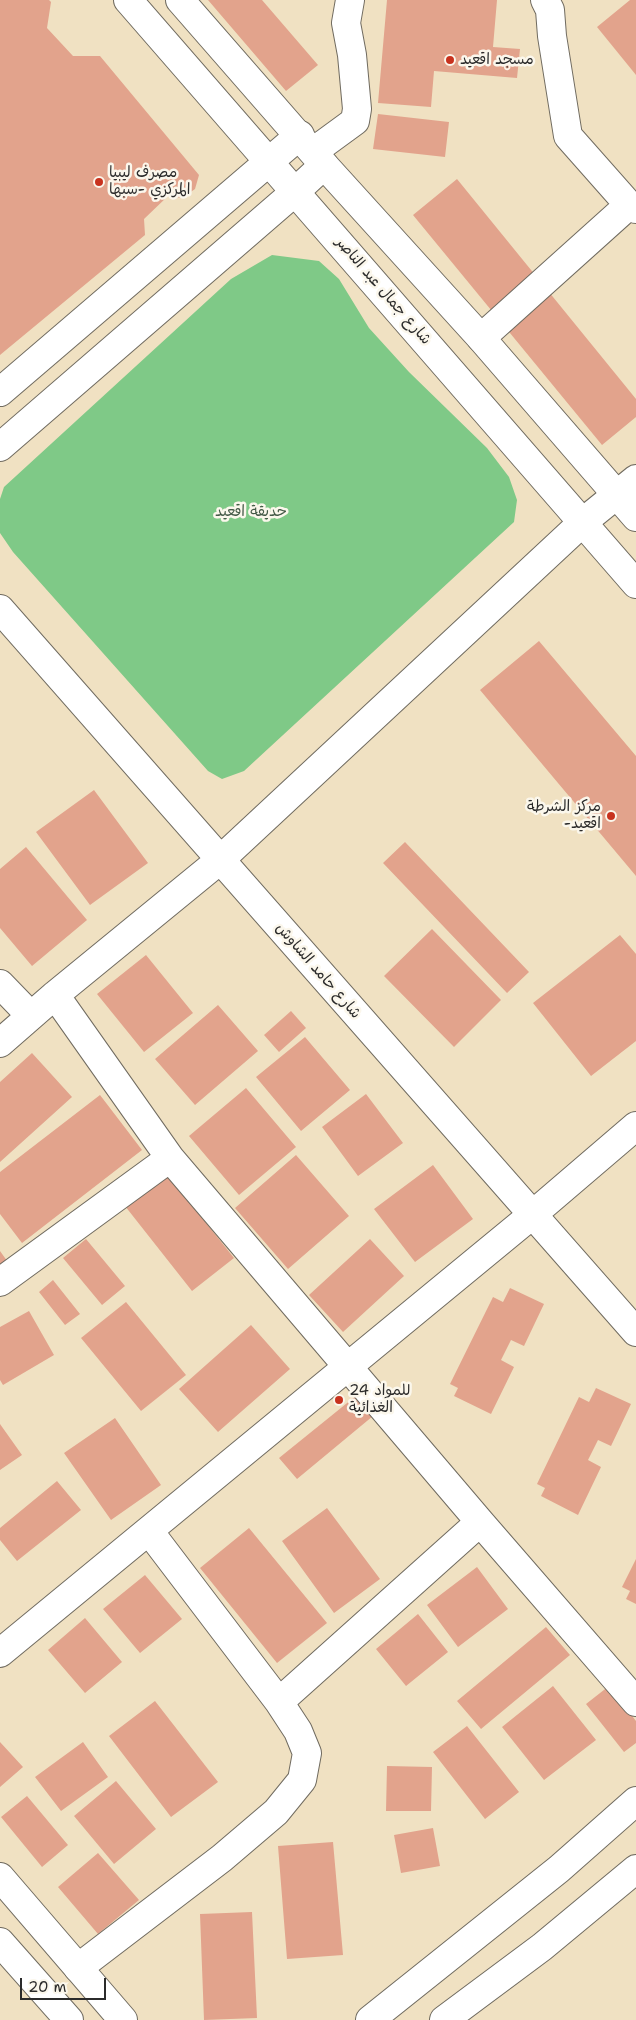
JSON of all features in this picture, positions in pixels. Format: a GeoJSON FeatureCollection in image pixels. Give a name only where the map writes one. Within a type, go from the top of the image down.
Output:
{"type":"FeatureCollection","features":[{"type":"Feature","properties":{"kind":"street","name":"شارع جمال عبد الناصر"},"geometry":{"type":"LineString","coordinates":[[128,0],[636,584]]}},
{"type":"Feature","properties":{"kind":"street"},"geometry":{"type":"LineString","coordinates":[[180,0],[481,338],[627,487],[636,516]]}},
{"type":"Feature","properties":{"kind":"street"},"geometry":{"type":"LineString","coordinates":[[0,392],[269,162],[312,150],[355,122],[357,108],[356,91],[346,23],[350,0]]}},
{"type":"Feature","properties":{"kind":"street"},"geometry":{"type":"LineString","coordinates":[[481,338],[632,207],[568,136],[552,36],[550,10],[544,0]]}},
{"type":"Feature","properties":{"kind":"street"},"geometry":{"type":"LineString","coordinates":[[0,447],[296,191],[312,150]]}},
{"type":"Feature","properties":{"kind":"street"},"geometry":{"type":"LineString","coordinates":[[0,1043],[55,995],[220,860],[583,522],[627,487]]}},
{"type":"Feature","properties":{"kind":"street","name":"شارع حامد الشاوش"},"geometry":{"type":"LineString","coordinates":[[0,609],[636,1332]]}},
{"type":"Feature","properties":{"kind":"street"},"geometry":{"type":"LineString","coordinates":[[0,984],[31,1016]]}},
{"type":"Feature","properties":{"kind":"street"},"geometry":{"type":"LineString","coordinates":[[55,995],[170,1158],[636,1702]]}},
{"type":"Feature","properties":{"kind":"street"},"geometry":{"type":"LineString","coordinates":[[0,1654],[532,1215],[636,1126]]}},
{"type":"Feature","properties":{"kind":"street"},"geometry":{"type":"LineString","coordinates":[[0,1282],[170,1158]]}},
{"type":"Feature","properties":{"kind":"street"},"geometry":{"type":"LineString","coordinates":[[278,1702],[480,1522]]}},
{"type":"Feature","properties":{"kind":"street"},"geometry":{"type":"LineString","coordinates":[[78,1968],[222,1858],[276,1812],[302,1780],[307,1752],[298,1730],[278,1702],[149,1531]]}},
{"type":"Feature","properties":{"kind":"street"},"geometry":{"type":"LineString","coordinates":[[370,2020],[559,1869],[636,1801]]}},
{"type":"Feature","properties":{"kind":"street"},"geometry":{"type":"LineString","coordinates":[[444,2020],[542,1947],[636,1869]]}},
{"type":"Feature","properties":{"kind":"street"},"geometry":{"type":"LineString","coordinates":[[0,1877],[123,2020]]}},
{"type":"Feature","properties":{"kind":"street"},"geometry":{"type":"LineString","coordinates":[[0,1942],[69,2020]]}},
{"type":"Feature","properties":{"kind":"green space","name":"حديقة اقعيد"},"geometry":{"type":"Polygon","coordinates":[[[272,255],[319,261],[339,279],[369,328],[409,372],[487,448],[509,477],[517,500],[514,522],[244,771],[222,779],[208,771],[13,552],[0,533],[0,499],[4,487],[231,279],[272,255]]]}},
{"type":"Feature","properties":{"kind":"building","name":"مصرف ليبيا المركزي -سبها"},"geometry":{"type":"Polygon","coordinates":[[[0,0],[49,0],[51,2],[47,28],[73,56],[100,56],[199,175],[195,189],[182,198],[168,196],[144,219],[145,235],[0,355],[0,0]]]}},
{"type":"Feature","properties":{"kind":"building"},"geometry":{"type":"Polygon","coordinates":[[[208,0],[262,0],[318,65],[286,91],[208,0]]]}},
{"type":"Feature","properties":{"kind":"building","name":"مسجد اقعيد"},"geometry":{"type":"Polygon","coordinates":[[[387,0],[497,0],[493,47],[520,49],[517,78],[434,71],[431,107],[378,103],[387,0]]]}},
{"type":"Feature","properties":{"kind":"building"},"geometry":{"type":"Polygon","coordinates":[[[630,0],[636,0],[636,75],[597,27],[630,0]]]}},
{"type":"Feature","properties":{"kind":"building"},"geometry":{"type":"Polygon","coordinates":[[[378,114],[449,122],[445,157],[373,149],[378,114]]]}},
{"type":"Feature","properties":{"kind":"building"},"geometry":{"type":"Polygon","coordinates":[[[457,179],[636,399],[636,417],[602,445],[413,215],[457,179]]]}},
{"type":"Feature","properties":{"kind":"building","name":"مركز الشرطة -اقعيد"},"geometry":{"type":"Polygon","coordinates":[[[539,641],[636,756],[636,876],[480,690],[539,641]]]}},
{"type":"Feature","properties":{"kind":"building"},"geometry":{"type":"Polygon","coordinates":[[[94,790],[148,863],[90,905],[36,832],[94,790]]]}},
{"type":"Feature","properties":{"kind":"building"},"geometry":{"type":"Polygon","coordinates":[[[405,842],[529,972],[507,993],[383,863],[405,842]]]}},
{"type":"Feature","properties":{"kind":"building"},"geometry":{"type":"Polygon","coordinates":[[[26,847],[87,920],[32,966],[0,928],[0,869],[26,847]]]}},
{"type":"Feature","properties":{"kind":"building"},"geometry":{"type":"Polygon","coordinates":[[[432,929],[501,1000],[454,1047],[384,976],[432,929]]]}},
{"type":"Feature","properties":{"kind":"building"},"geometry":{"type":"Polygon","coordinates":[[[620,935],[636,954],[636,1041],[591,1076],[533,1003],[620,935]]]}},
{"type":"Feature","properties":{"kind":"building"},"geometry":{"type":"Polygon","coordinates":[[[146,955],[193,1013],[144,1052],[97,994],[146,955]]]}},
{"type":"Feature","properties":{"kind":"building"},"geometry":{"type":"Polygon","coordinates":[[[218,1005],[258,1051],[195,1105],[155,1059],[218,1005]]]}},
{"type":"Feature","properties":{"kind":"building"},"geometry":{"type":"Polygon","coordinates":[[[291,1011],[306,1028],[279,1052],[264,1035],[291,1011]]]}},
{"type":"Feature","properties":{"kind":"building"},"geometry":{"type":"Polygon","coordinates":[[[305,1037],[350,1090],[301,1131],[256,1077],[305,1037]]]}},
{"type":"Feature","properties":{"kind":"building"},"geometry":{"type":"Polygon","coordinates":[[[32,1053],[72,1097],[0,1162],[0,1082],[32,1053]]]}},
{"type":"Feature","properties":{"kind":"building"},"geometry":{"type":"Polygon","coordinates":[[[246,1088],[296,1147],[239,1195],[189,1136],[246,1088]]]}},
{"type":"Feature","properties":{"kind":"building"},"geometry":{"type":"Polygon","coordinates":[[[366,1094],[403,1143],[358,1176],[322,1127],[366,1094]]]}},
{"type":"Feature","properties":{"kind":"building"},"geometry":{"type":"Polygon","coordinates":[[[100,1095],[142,1150],[22,1243],[0,1214],[0,1172],[100,1095]]]}},
{"type":"Feature","properties":{"kind":"building"},"geometry":{"type":"Polygon","coordinates":[[[296,1155],[349,1216],[288,1269],[235,1208],[296,1155]]]}},
{"type":"Feature","properties":{"kind":"building"},"geometry":{"type":"Polygon","coordinates":[[[433,1165],[473,1219],[415,1262],[374,1209],[433,1165]]]}},
{"type":"Feature","properties":{"kind":"building"},"geometry":{"type":"Polygon","coordinates":[[[167,1174],[234,1258],[192,1291],[125,1206],[167,1174]]]}},
{"type":"Feature","properties":{"kind":"building"},"geometry":{"type":"Polygon","coordinates":[[[86,1239],[125,1286],[102,1305],[63,1258],[86,1239]]]}},
{"type":"Feature","properties":{"kind":"building"},"geometry":{"type":"Polygon","coordinates":[[[370,1239],[404,1276],[343,1332],[309,1295],[370,1239]]]}},
{"type":"Feature","properties":{"kind":"building"},"geometry":{"type":"Polygon","coordinates":[[[0,1251],[10,1265],[0,1272],[0,1251]]]}},
{"type":"Feature","properties":{"kind":"building"},"geometry":{"type":"Polygon","coordinates":[[[53,1280],[80,1314],[65,1325],[39,1292],[53,1280]]]}},
{"type":"Feature","properties":{"kind":"building"},"geometry":{"type":"Polygon","coordinates":[[[510,1288],[544,1304],[524,1346],[511,1340],[501,1360],[514,1367],[491,1414],[454,1396],[458,1388],[450,1384],[493,1297],[503,1302],[510,1288]]]}},
{"type":"Feature","properties":{"kind":"building"},"geometry":{"type":"Polygon","coordinates":[[[126,1302],[186,1375],[141,1411],[81,1338],[126,1302]]]}},
{"type":"Feature","properties":{"kind":"building"},"geometry":{"type":"Polygon","coordinates":[[[29,1311],[54,1355],[3,1385],[0,1380],[0,1327],[29,1311]]]}},
{"type":"Feature","properties":{"kind":"building"},"geometry":{"type":"Polygon","coordinates":[[[251,1325],[290,1369],[218,1432],[179,1389],[251,1325]]]}},
{"type":"Feature","properties":{"kind":"building"},"geometry":{"type":"Polygon","coordinates":[[[596,1388],[631,1404],[611,1446],[598,1440],[588,1460],[601,1467],[578,1515],[541,1496],[545,1488],[537,1484],[579,1397],[589,1402],[596,1388]]]}},
{"type":"Feature","properties":{"kind":"building"},"geometry":{"type":"Polygon","coordinates":[[[357,1395],[373,1416],[297,1479],[279,1458],[357,1395]]]}},
{"type":"Feature","properties":{"kind":"building"},"geometry":{"type":"Polygon","coordinates":[[[115,1418],[161,1485],[111,1520],[64,1453],[115,1418]]]}},
{"type":"Feature","properties":{"kind":"building"},"geometry":{"type":"Polygon","coordinates":[[[0,1424],[22,1455],[0,1470],[0,1424]]]}},
{"type":"Feature","properties":{"kind":"building"},"geometry":{"type":"Polygon","coordinates":[[[57,1481],[81,1510],[17,1561],[0,1540],[0,1528],[57,1481]]]}},
{"type":"Feature","properties":{"kind":"building"},"geometry":{"type":"Polygon","coordinates":[[[327,1508],[380,1579],[334,1613],[282,1541],[327,1508]]]}},
{"type":"Feature","properties":{"kind":"building"},"geometry":{"type":"Polygon","coordinates":[[[249,1528],[327,1623],[277,1663],[200,1568],[249,1528]]]}},
{"type":"Feature","properties":{"kind":"building"},"geometry":{"type":"Polygon","coordinates":[[[636,1559],[636,1604],[626,1599],[630,1591],[622,1587],[636,1559]]]}},
{"type":"Feature","properties":{"kind":"building"},"geometry":{"type":"Polygon","coordinates":[[[477,1567],[508,1609],[458,1647],[427,1605],[477,1567]]]}},
{"type":"Feature","properties":{"kind":"building"},"geometry":{"type":"Polygon","coordinates":[[[145,1575],[182,1619],[140,1653],[103,1609],[145,1575]]]}},
{"type":"Feature","properties":{"kind":"building"},"geometry":{"type":"Polygon","coordinates":[[[418,1614],[448,1652],[406,1686],[376,1649],[418,1614]]]}},
{"type":"Feature","properties":{"kind":"building"},"geometry":{"type":"Polygon","coordinates":[[[85,1618],[122,1662],[85,1693],[48,1650],[85,1618]]]}},
{"type":"Feature","properties":{"kind":"building"},"geometry":{"type":"Polygon","coordinates":[[[546,1627],[570,1655],[481,1729],[457,1701],[546,1627]]]}},
{"type":"Feature","properties":{"kind":"building"},"geometry":{"type":"Polygon","coordinates":[[[553,1686],[596,1740],[544,1780],[502,1727],[553,1686]]]}},
{"type":"Feature","properties":{"kind":"building"},"geometry":{"type":"Polygon","coordinates":[[[609,1686],[636,1721],[636,1743],[624,1752],[586,1704],[609,1686]]]}},
{"type":"Feature","properties":{"kind":"building"},"geometry":{"type":"Polygon","coordinates":[[[155,1701],[218,1782],[171,1817],[109,1736],[155,1701]]]}},
{"type":"Feature","properties":{"kind":"building"},"geometry":{"type":"Polygon","coordinates":[[[467,1726],[519,1792],[485,1819],[433,1752],[467,1726]]]}},
{"type":"Feature","properties":{"kind":"building"},"geometry":{"type":"Polygon","coordinates":[[[0,1742],[23,1767],[0,1787],[0,1742]]]}},
{"type":"Feature","properties":{"kind":"building"},"geometry":{"type":"Polygon","coordinates":[[[83,1742],[108,1777],[61,1811],[35,1777],[83,1742]]]}},
{"type":"Feature","properties":{"kind":"building"},"geometry":{"type":"Polygon","coordinates":[[[387,1766],[432,1767],[431,1811],[386,1811],[387,1766]]]}},
{"type":"Feature","properties":{"kind":"building"},"geometry":{"type":"Polygon","coordinates":[[[116,1781],[156,1829],[114,1864],[74,1816],[116,1781]]]}},
{"type":"Feature","properties":{"kind":"building"},"geometry":{"type":"Polygon","coordinates":[[[27,1796],[68,1845],[42,1867],[1,1817],[27,1796]]]}},
{"type":"Feature","properties":{"kind":"building"},"geometry":{"type":"Polygon","coordinates":[[[433,1828],[440,1866],[401,1873],[394,1835],[433,1828]]]}},
{"type":"Feature","properties":{"kind":"building"},"geometry":{"type":"Polygon","coordinates":[[[333,1842],[343,1955],[287,1959],[278,1846],[333,1842]]]}},
{"type":"Feature","properties":{"kind":"building"},"geometry":{"type":"Polygon","coordinates":[[[98,1853],[139,1900],[98,1934],[58,1887],[98,1853]]]}},
{"type":"Feature","properties":{"kind":"building"},"geometry":{"type":"Polygon","coordinates":[[[252,1912],[257,2018],[204,2020],[200,1914],[252,1912]]]}},
{"type":"Feature","properties":{"kind":"place","name":"مسجد اقعيد"},"geometry":{"type":"Point","coordinates":[450,60]}},
{"type":"Feature","properties":{"kind":"place","name":"مصرف ليبيا المركزي -سبها"},"geometry":{"type":"Point","coordinates":[99,182]}},
{"type":"Feature","properties":{"kind":"place","name":"مركز الشرطة -اقعيد"},"geometry":{"type":"Point","coordinates":[611,816]}},
{"type":"Feature","properties":{"kind":"place","name":"24 للمواد الغذائية"},"geometry":{"type":"Point","coordinates":[339,1400]}}]}
